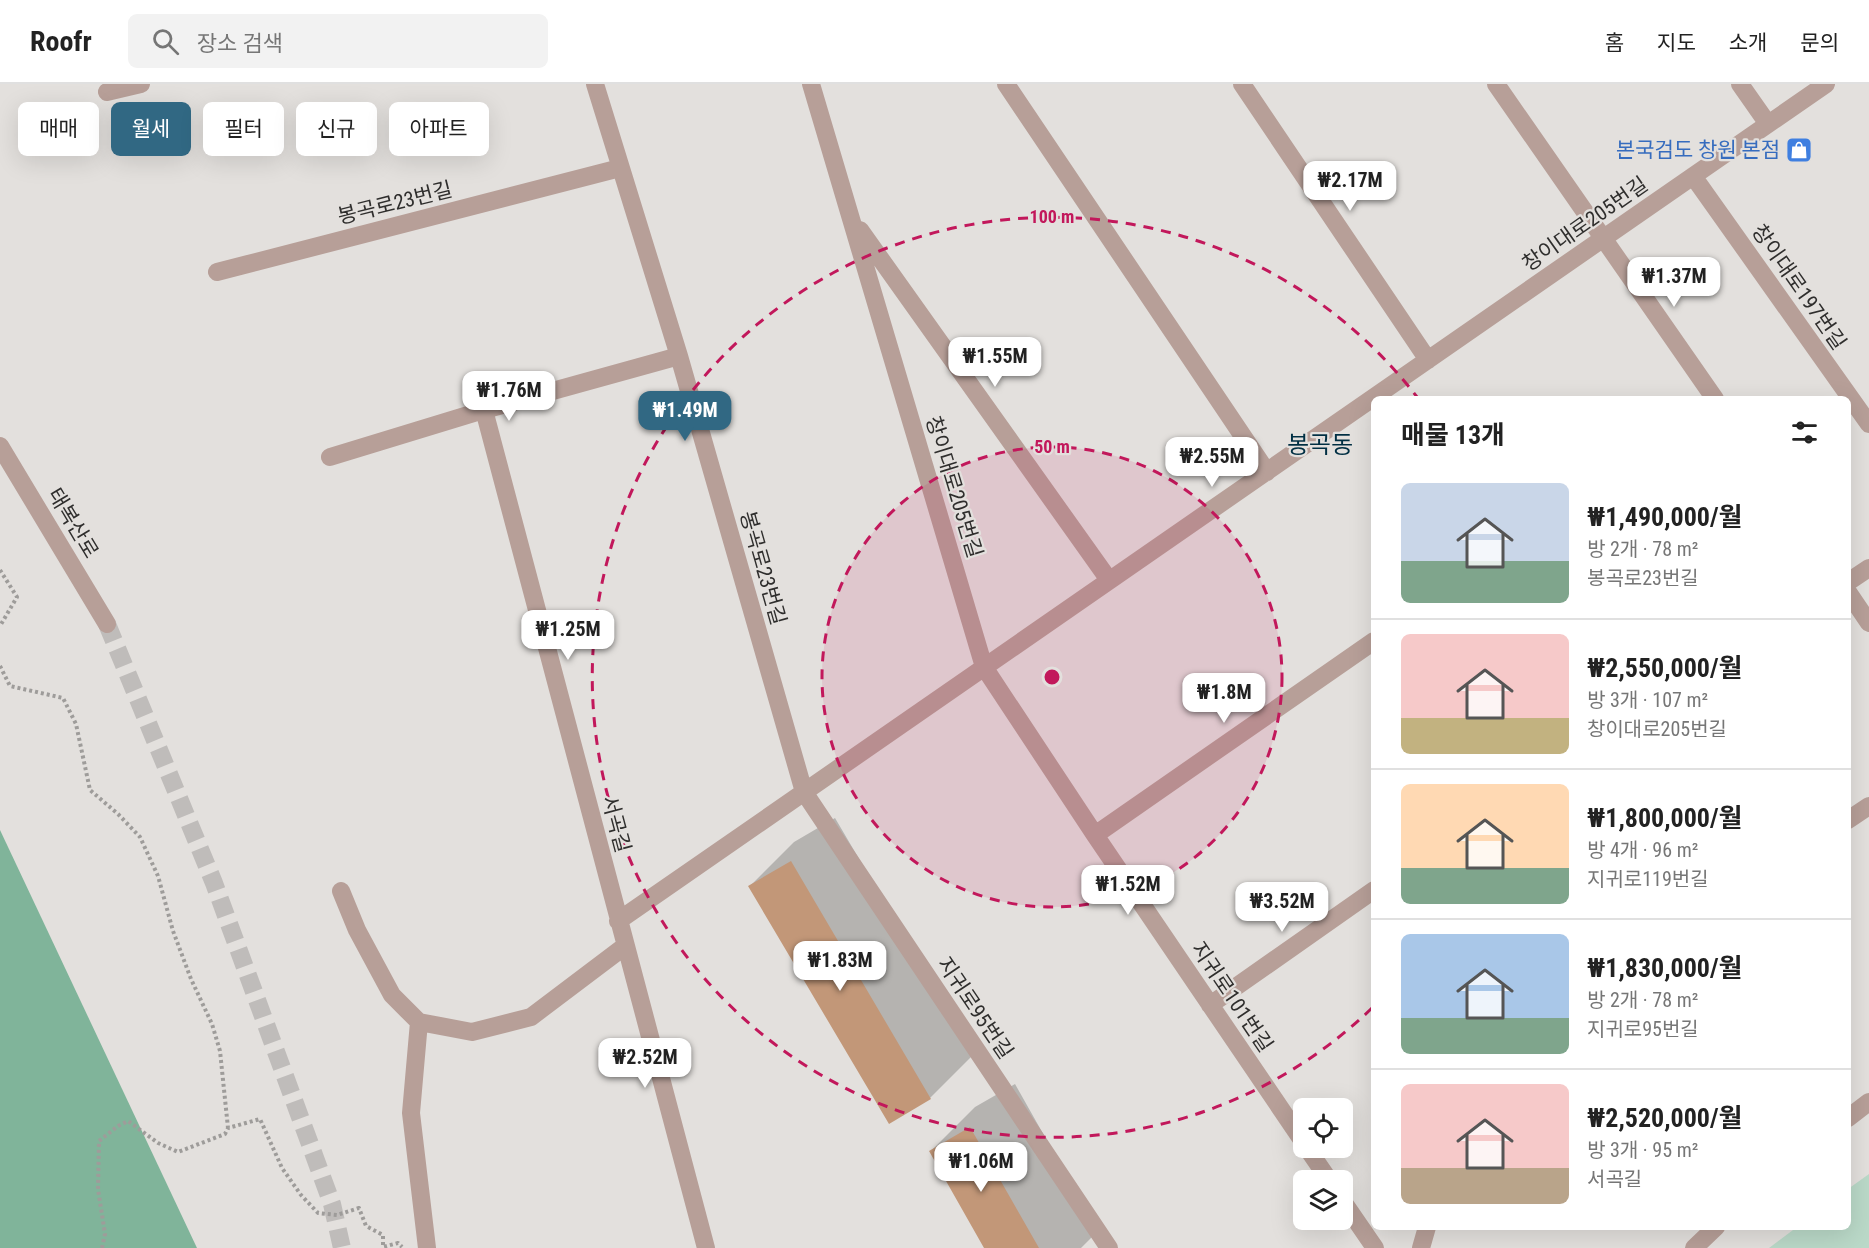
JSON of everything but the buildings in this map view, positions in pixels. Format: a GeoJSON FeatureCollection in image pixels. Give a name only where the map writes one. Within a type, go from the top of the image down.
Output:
{"type":"FeatureCollection","features":[{"type":"Feature","properties":{"kind":"street"},"geometry":{"type":"LineString","coordinates":[[107,92],[141,84]]}},
{"type":"Feature","properties":{"kind":"street","name":"봉곡로23번길"},"geometry":{"type":"LineString","coordinates":[[595,84],[679,356],[804,792]]}},
{"type":"Feature","properties":{"kind":"street","name":"창이대로205번길"},"geometry":{"type":"LineString","coordinates":[[811,84],[984,667]]}},
{"type":"Feature","properties":{"kind":"street"},"geometry":{"type":"LineString","coordinates":[[1006,84],[1267,472]]}},
{"type":"Feature","properties":{"kind":"street"},"geometry":{"type":"LineString","coordinates":[[1242,84],[1428,360]]}},
{"type":"Feature","properties":{"kind":"street"},"geometry":{"type":"LineString","coordinates":[[1496,84],[1713,396]]}},
{"type":"Feature","properties":{"kind":"street"},"geometry":{"type":"LineString","coordinates":[[1740,84],[1768,124]]}},
{"type":"Feature","properties":{"kind":"street","name":"창이대로205번길"},"geometry":{"type":"LineString","coordinates":[[1376,396],[1826,84]]}},
{"type":"Feature","properties":{"kind":"street","name":"봉곡로23번길"},"geometry":{"type":"LineString","coordinates":[[217,272],[620,168]]}},
{"type":"Feature","properties":{"kind":"street","name":"창이대로197번길"},"geometry":{"type":"LineString","coordinates":[[1693,176],[1849,396]]}},
{"type":"Feature","properties":{"kind":"street","name":"창이대로205번길"},"geometry":{"type":"LineString","coordinates":[[850,217],[1109,580]]}},
{"type":"Feature","properties":{"kind":"street"},"geometry":{"type":"LineString","coordinates":[[330,457],[484,410],[679,356]]}},
{"type":"Feature","properties":{"kind":"street","name":"창이대로197번길"},"geometry":{"type":"LineString","coordinates":[[1851,399],[1869,424]]}},
{"type":"Feature","properties":{"kind":"street","name":"창이대로205번길"},"geometry":{"type":"LineString","coordinates":[[618,921],[1371,400]]}},
{"type":"Feature","properties":{"kind":"street","name":"서곡길"},"geometry":{"type":"LineString","coordinates":[[484,410],[706,1248]]}},
{"type":"Feature","properties":{"kind":"street","name":"태복산로"},"geometry":{"type":"LineString","coordinates":[[0,446],[107,624]]}},
{"type":"Feature","properties":{"kind":"street"},"geometry":{"type":"LineString","coordinates":[[1851,580],[1869,568]]}},
{"type":"Feature","properties":{"kind":"street"},"geometry":{"type":"LineString","coordinates":[[1851,596],[1869,623]]}},
{"type":"Feature","properties":{"kind":"street"},"geometry":{"type":"LineString","coordinates":[[1095,836],[1371,643]]}},
{"type":"Feature","properties":{"kind":"street","name":"지귀로101번길"},"geometry":{"type":"LineString","coordinates":[[984,667],[1095,836],[1293,1127]]}},
{"type":"Feature","properties":{"kind":"street","name":"지귀로95번길"},"geometry":{"type":"LineString","coordinates":[[804,792],[1109,1248]]}},
{"type":"Feature","properties":{"kind":"street"},"geometry":{"type":"LineString","coordinates":[[1851,818],[1869,806]]}},
{"type":"Feature","properties":{"kind":"street"},"geometry":{"type":"LineString","coordinates":[[341,891],[357,930],[392,995],[419,1022],[472,1032],[531,1017],[625,946]]}},
{"type":"Feature","properties":{"kind":"street"},"geometry":{"type":"LineString","coordinates":[[1210,1005],[1371,892]]}},
{"type":"Feature","properties":{"kind":"street"},"geometry":{"type":"LineString","coordinates":[[419,1022],[411,1113],[427,1248]]}},
{"type":"Feature","properties":{"kind":"street"},"geometry":{"type":"LineString","coordinates":[[1851,1116],[1869,1102]]}},
{"type":"Feature","properties":{"kind":"street"},"geometry":{"type":"LineString","coordinates":[[1353,1216],[1375,1248]]}},
{"type":"Feature","properties":{"kind":"street"},"geometry":{"type":"LineString","coordinates":[[1421,1248],[1426,1230]]}},
{"type":"Feature","properties":{"kind":"street"},"geometry":{"type":"LineString","coordinates":[[1694,1248],[1713,1230]]}},
{"type":"Feature","properties":{"kind":"path"},"geometry":{"type":"LineString","coordinates":[[0,570],[17,597],[0,626]]}},
{"type":"Feature","properties":{"kind":"path"},"geometry":{"type":"LineString","coordinates":[[0,666],[10,686],[63,698],[76,724],[90,790],[140,837],[158,876],[173,932],[212,1024],[220,1051],[228,1128],[225,1134],[178,1152],[158,1143],[128,1122],[118,1126],[99,1141],[98,1189],[105,1234],[102,1248]]}},
{"type":"Feature","properties":{"kind":"path"},"geometry":{"type":"LineString","coordinates":[[228,1128],[260,1119],[282,1168],[301,1195],[318,1213],[337,1215],[359,1208],[366,1226],[382,1235],[383,1247],[398,1243],[402,1248]]}},
{"type":"Feature","properties":{"kind":"green space"},"geometry":{"type":"Polygon","coordinates":[[[0,830],[197,1248],[0,1248],[0,830]]]}},
{"type":"Feature","properties":{"kind":"green space"},"geometry":{"type":"Polygon","coordinates":[[[1869,1174],[1869,1248],[1769,1248],[1793,1230],[1851,1230],[1851,1187],[1869,1174]]]}},
{"type":"Feature","properties":{"kind":"tunnel"},"geometry":{"type":"LineString","coordinates":[[107,624],[214,883],[332,1204],[342,1248]]}},
{"type":"Feature","properties":{"kind":"place","name":"본국검도 창원 본점"},"geometry":{"type":"Point","coordinates":[1799,150]}},
{"type":"Feature","properties":{"kind":"district","name":"봉곡동"},"geometry":{"type":"Point","coordinates":[1320,445]}}]}
